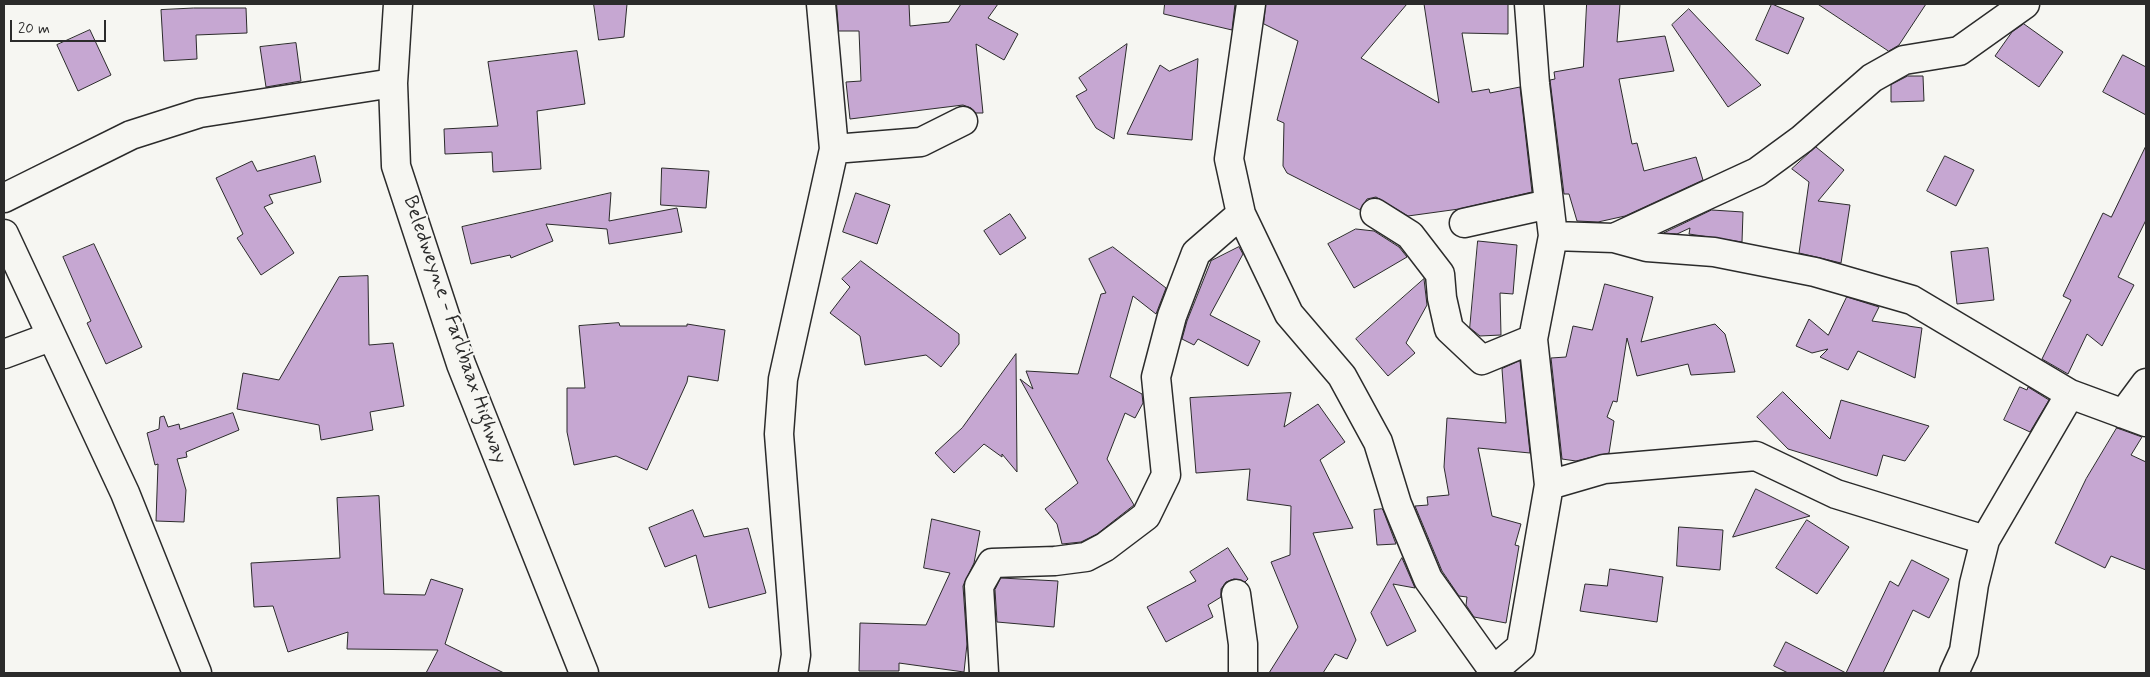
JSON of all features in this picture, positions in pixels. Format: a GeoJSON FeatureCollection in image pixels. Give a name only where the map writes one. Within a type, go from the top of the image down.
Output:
{"type":"FeatureCollection","features":[{"type":"Feature","properties":{"kind":"street"},"geometry":{"type":"LineString","coordinates":[[793,673],[796,655],[779,434],[782,388],[799,302],[834,149],[821,4]]}},
{"type":"Feature","properties":{"kind":"street"},"geometry":{"type":"LineString","coordinates":[[1251,4],[1229,160],[1242,214],[1289,314],[1342,376],[1378,442],[1397,504],[1428,579],[1494,672],[1520,648],[1549,485],[1533,339],[1553,236],[1535,84],[1529,4]]}},
{"type":"Feature","properties":{"kind":"street"},"geometry":{"type":"LineString","coordinates":[[1614,238],[1756,172],[1802,139],[1872,78],[1904,60],[1959,51],[2026,4]]}},
{"type":"Feature","properties":{"kind":"street","name":"Beledweyne - Farlibaax Highway"},"geometry":{"type":"LineString","coordinates":[[402,5],[393,83],[396,166],[461,364],[584,673]]}},
{"type":"Feature","properties":{"kind":"street"},"geometry":{"type":"LineString","coordinates":[[4,198],[131,135],[200,113],[393,83]]}},
{"type":"Feature","properties":{"kind":"street"},"geometry":{"type":"LineString","coordinates":[[834,149],[921,142],[963,121]]}},
{"type":"Feature","properties":{"kind":"street"},"geometry":{"type":"LineString","coordinates":[[1464,223],[1549,204]]}},
{"type":"Feature","properties":{"kind":"street"},"geometry":{"type":"LineString","coordinates":[[1375,213],[1410,235],[1440,274],[1442,298],[1449,329],[1482,360],[1533,339]]}},
{"type":"Feature","properties":{"kind":"street"},"geometry":{"type":"LineString","coordinates":[[984,673],[979,586],[992,563],[1055,561],[1086,557],[1105,547],[1146,516],[1166,475],[1156,377],[1172,316],[1196,253],[1242,214]]}},
{"type":"Feature","properties":{"kind":"street"},"geometry":{"type":"LineString","coordinates":[[4,234],[50,337],[125,493],[197,673]]}},
{"type":"Feature","properties":{"kind":"street"},"geometry":{"type":"LineString","coordinates":[[1553,236],[1614,238],[1647,247],[1714,252],[1815,272],[1912,300],[2070,394],[2135,418],[2146,383]]}},
{"type":"Feature","properties":{"kind":"street"},"geometry":{"type":"LineString","coordinates":[[4,354],[50,337]]}},
{"type":"Feature","properties":{"kind":"street"},"geometry":{"type":"LineString","coordinates":[[1954,673],[1964,652],[1974,584],[1985,540],[2070,394]]}},
{"type":"Feature","properties":{"kind":"street"},"geometry":{"type":"LineString","coordinates":[[1549,485],[1604,469],[1756,456],[1836,494],[1985,540]]}},
{"type":"Feature","properties":{"kind":"street"},"geometry":{"type":"LineString","coordinates":[[1236,594],[1243,644],[1243,673]]}},
{"type":"Feature","properties":{"kind":"building"},"geometry":{"type":"Polygon","coordinates":[[[594,4],[627,4],[624,37],[599,40],[594,4]]]}},
{"type":"Feature","properties":{"kind":"building"},"geometry":{"type":"Polygon","coordinates":[[[837,4],[909,4],[910,26],[949,22],[961,4],[998,4],[988,18],[1018,34],[1004,60],[976,44],[983,113],[976,113],[971,108],[963,105],[850,119],[846,82],[861,81],[859,31],[839,31],[837,4]]]}},
{"type":"Feature","properties":{"kind":"building"},"geometry":{"type":"Polygon","coordinates":[[[1165,4],[1235,4],[1232,30],[1164,14],[1165,4]]]}},
{"type":"Feature","properties":{"kind":"building"},"geometry":{"type":"Polygon","coordinates":[[[1266,4],[1407,4],[1361,58],[1439,103],[1424,4],[1508,4],[1508,34],[1462,33],[1472,92],[1489,89],[1490,93],[1520,87],[1532,192],[1459,209],[1408,216],[1376,197],[1367,199],[1360,210],[1287,173],[1283,166],[1284,123],[1277,120],[1298,41],[1264,24],[1266,4]]]}},
{"type":"Feature","properties":{"kind":"building"},"geometry":{"type":"Polygon","coordinates":[[[1587,4],[1620,4],[1617,42],[1665,36],[1674,71],[1619,79],[1632,144],[1637,143],[1644,171],[1696,157],[1703,180],[1625,216],[1598,222],[1577,221],[1569,194],[1564,194],[1550,80],[1555,79],[1554,72],[1583,67],[1587,4]]]}},
{"type":"Feature","properties":{"kind":"building"},"geometry":{"type":"Polygon","coordinates":[[[1772,4],[1804,18],[1788,54],[1756,40],[1772,4]]]}},
{"type":"Feature","properties":{"kind":"building"},"geometry":{"type":"Polygon","coordinates":[[[1818,4],[1926,4],[1899,45],[1889,51],[1818,4]]]}},
{"type":"Feature","properties":{"kind":"building"},"geometry":{"type":"Polygon","coordinates":[[[246,8],[247,33],[196,35],[197,59],[164,61],[161,10],[246,8]]]}},
{"type":"Feature","properties":{"kind":"building"},"geometry":{"type":"Polygon","coordinates":[[[1689,9],[1761,85],[1728,107],[1672,25],[1689,9]]]}},
{"type":"Feature","properties":{"kind":"building"},"geometry":{"type":"Polygon","coordinates":[[[2024,24],[2063,52],[2039,87],[1995,56],[2012,32],[2024,24]]]}},
{"type":"Feature","properties":{"kind":"building"},"geometry":{"type":"Polygon","coordinates":[[[90,30],[111,75],[78,91],[57,45],[90,30]]]}},
{"type":"Feature","properties":{"kind":"building"},"geometry":{"type":"Polygon","coordinates":[[[296,43],[301,81],[266,87],[260,47],[296,43]]]}},
{"type":"Feature","properties":{"kind":"building"},"geometry":{"type":"Polygon","coordinates":[[[1127,44],[1114,139],[1096,128],[1076,96],[1087,90],[1079,78],[1127,44]]]}},
{"type":"Feature","properties":{"kind":"building"},"geometry":{"type":"Polygon","coordinates":[[[577,51],[585,104],[537,111],[541,169],[493,172],[492,152],[445,154],[444,129],[498,126],[488,62],[577,51]]]}},
{"type":"Feature","properties":{"kind":"building"},"geometry":{"type":"Polygon","coordinates":[[[2123,55],[2146,67],[2146,115],[2103,92],[2123,55]]]}},
{"type":"Feature","properties":{"kind":"building"},"geometry":{"type":"Polygon","coordinates":[[[1198,59],[1192,140],[1127,134],[1160,65],[1169,71],[1198,59]]]}},
{"type":"Feature","properties":{"kind":"building"},"geometry":{"type":"Polygon","coordinates":[[[1908,76],[1923,76],[1924,101],[1891,102],[1891,85],[1908,76]]]}},
{"type":"Feature","properties":{"kind":"building"},"geometry":{"type":"Polygon","coordinates":[[[2146,146],[2146,220],[2118,277],[2134,285],[2102,346],[2087,334],[2068,374],[2042,359],[2071,300],[2063,296],[2103,213],[2111,217],[2146,146]]]}},
{"type":"Feature","properties":{"kind":"building"},"geometry":{"type":"Polygon","coordinates":[[[1816,147],[1844,170],[1818,201],[1850,205],[1841,263],[1799,253],[1809,182],[1792,169],[1816,147]]]}},
{"type":"Feature","properties":{"kind":"building"},"geometry":{"type":"Polygon","coordinates":[[[315,156],[321,182],[269,195],[273,203],[264,207],[294,253],[261,275],[237,238],[243,234],[216,178],[252,161],[257,171],[315,156]]]}},
{"type":"Feature","properties":{"kind":"building"},"geometry":{"type":"Polygon","coordinates":[[[1945,156],[1974,170],[1956,206],[1927,191],[1945,156]]]}},
{"type":"Feature","properties":{"kind":"building"},"geometry":{"type":"Polygon","coordinates":[[[662,168],[709,171],[706,208],[661,205],[662,168]]]}},
{"type":"Feature","properties":{"kind":"building"},"geometry":{"type":"Polygon","coordinates":[[[611,193],[609,221],[677,208],[682,232],[609,244],[607,229],[546,224],[553,241],[511,258],[510,255],[471,264],[462,227],[611,193]]]}},
{"type":"Feature","properties":{"kind":"building"},"geometry":{"type":"Polygon","coordinates":[[[856,193],[890,205],[877,244],[843,232],[856,193]]]}},
{"type":"Feature","properties":{"kind":"building"},"geometry":{"type":"Polygon","coordinates":[[[1712,210],[1743,212],[1742,242],[1689,234],[1690,228],[1677,234],[1664,233],[1712,210]]]}},
{"type":"Feature","properties":{"kind":"building"},"geometry":{"type":"Polygon","coordinates":[[[1010,214],[1026,238],[1000,255],[984,231],[1010,214]]]}},
{"type":"Feature","properties":{"kind":"building"},"geometry":{"type":"Polygon","coordinates":[[[1356,229],[1374,231],[1399,247],[1407,257],[1354,288],[1328,244],[1356,229]]]}},
{"type":"Feature","properties":{"kind":"building"},"geometry":{"type":"Polygon","coordinates":[[[1478,241],[1517,245],[1513,294],[1500,293],[1501,335],[1480,336],[1470,328],[1478,241]]]}},
{"type":"Feature","properties":{"kind":"building"},"geometry":{"type":"Polygon","coordinates":[[[94,244],[142,347],[106,364],[87,323],[91,321],[63,257],[94,244]]]}},
{"type":"Feature","properties":{"kind":"building"},"geometry":{"type":"Polygon","coordinates":[[[1113,247],[1166,288],[1156,314],[1133,296],[1110,377],[1142,394],[1143,403],[1135,418],[1125,413],[1107,459],[1134,505],[1097,534],[1081,542],[1062,544],[1057,524],[1045,509],[1078,483],[1020,379],[1033,389],[1026,371],[1078,374],[1101,294],[1106,293],[1089,259],[1113,247]]]}},
{"type":"Feature","properties":{"kind":"building"},"geometry":{"type":"Polygon","coordinates":[[[1239,247],[1243,254],[1210,315],[1260,341],[1248,366],[1198,339],[1194,345],[1182,339],[1187,321],[1211,261],[1239,247]]]}},
{"type":"Feature","properties":{"kind":"building"},"geometry":{"type":"Polygon","coordinates":[[[1988,248],[1994,300],[1957,304],[1951,252],[1988,248]]]}},
{"type":"Feature","properties":{"kind":"building"},"geometry":{"type":"Polygon","coordinates":[[[861,261],[959,334],[959,344],[941,367],[926,355],[865,365],[860,336],[830,313],[850,287],[842,279],[861,261]]]}},
{"type":"Feature","properties":{"kind":"building"},"geometry":{"type":"Polygon","coordinates":[[[368,276],[369,345],[393,343],[404,406],[370,412],[373,430],[321,440],[319,425],[237,409],[243,373],[279,380],[339,277],[368,276]]]}},
{"type":"Feature","properties":{"kind":"building"},"geometry":{"type":"Polygon","coordinates":[[[1424,279],[1427,305],[1406,343],[1415,353],[1388,376],[1356,339],[1424,279]]]}},
{"type":"Feature","properties":{"kind":"building"},"geometry":{"type":"Polygon","coordinates":[[[1605,284],[1653,297],[1641,342],[1715,324],[1725,334],[1735,372],[1691,375],[1688,364],[1637,376],[1627,338],[1617,402],[1613,401],[1607,417],[1614,421],[1609,453],[1576,461],[1562,459],[1551,358],[1566,357],[1573,326],[1592,330],[1605,284]]]}},
{"type":"Feature","properties":{"kind":"building"},"geometry":{"type":"Polygon","coordinates":[[[1847,297],[1879,307],[1872,321],[1922,328],[1915,378],[1858,351],[1848,370],[1820,357],[1828,349],[1812,353],[1796,346],[1809,319],[1828,335],[1847,297]]]}},
{"type":"Feature","properties":{"kind":"building"},"geometry":{"type":"Polygon","coordinates":[[[619,323],[620,326],[687,326],[687,324],[725,330],[718,381],[688,376],[647,470],[616,456],[574,465],[567,432],[567,388],[585,388],[579,326],[619,323]]]}},
{"type":"Feature","properties":{"kind":"building"},"geometry":{"type":"Polygon","coordinates":[[[1016,354],[1017,472],[1002,454],[1002,457],[984,444],[954,473],[935,453],[962,428],[1016,354]]]}},
{"type":"Feature","properties":{"kind":"building"},"geometry":{"type":"Polygon","coordinates":[[[1520,361],[1530,453],[1478,448],[1492,516],[1521,524],[1515,545],[1519,546],[1506,623],[1474,617],[1466,605],[1467,597],[1459,596],[1442,571],[1415,506],[1428,505],[1427,497],[1449,495],[1444,467],[1447,418],[1506,423],[1502,369],[1520,361]]]}},
{"type":"Feature","properties":{"kind":"building"},"geometry":{"type":"Polygon","coordinates":[[[2020,387],[2027,390],[2028,387],[2049,400],[2030,432],[2004,420],[2020,387]]]}},
{"type":"Feature","properties":{"kind":"building"},"geometry":{"type":"Polygon","coordinates":[[[1783,392],[1830,439],[1841,400],[1929,426],[1905,461],[1883,455],[1877,476],[1788,449],[1757,417],[1783,392]]]}},
{"type":"Feature","properties":{"kind":"building"},"geometry":{"type":"Polygon","coordinates":[[[1291,393],[1284,427],[1318,404],[1345,442],[1320,460],[1353,528],[1313,533],[1356,640],[1347,659],[1335,654],[1323,673],[1269,673],[1298,627],[1271,562],[1290,555],[1291,506],[1247,500],[1250,469],[1196,473],[1190,398],[1291,393]]]}},
{"type":"Feature","properties":{"kind":"building"},"geometry":{"type":"Polygon","coordinates":[[[233,413],[239,430],[186,452],[187,457],[177,459],[186,490],[184,522],[156,521],[158,464],[155,465],[147,433],[159,429],[160,417],[164,416],[168,427],[179,424],[180,429],[233,413]]]}},
{"type":"Feature","properties":{"kind":"building"},"geometry":{"type":"Polygon","coordinates":[[[2117,428],[2142,437],[2131,455],[2146,462],[2146,570],[2111,556],[2105,568],[2055,543],[2086,479],[2117,428]]]}},
{"type":"Feature","properties":{"kind":"building"},"geometry":{"type":"Polygon","coordinates":[[[1756,489],[1810,516],[1733,537],[1756,489]]]}},
{"type":"Feature","properties":{"kind":"building"},"geometry":{"type":"Polygon","coordinates":[[[379,496],[384,594],[425,595],[431,579],[463,589],[445,644],[504,673],[426,673],[438,650],[347,649],[348,632],[288,652],[273,606],[254,607],[251,563],[340,558],[337,498],[379,496]]]}},
{"type":"Feature","properties":{"kind":"building"},"geometry":{"type":"Polygon","coordinates":[[[1382,509],[1396,544],[1377,545],[1374,510],[1382,509]]]}},
{"type":"Feature","properties":{"kind":"building"},"geometry":{"type":"Polygon","coordinates":[[[693,510],[704,537],[748,528],[766,593],[709,608],[696,555],[665,567],[649,528],[693,510]]]}},
{"type":"Feature","properties":{"kind":"building"},"geometry":{"type":"Polygon","coordinates":[[[932,519],[980,531],[974,563],[963,586],[967,644],[964,672],[899,663],[899,671],[859,671],[860,623],[926,625],[950,573],[924,568],[932,519]]]}},
{"type":"Feature","properties":{"kind":"building"},"geometry":{"type":"Polygon","coordinates":[[[1807,520],[1849,547],[1817,594],[1776,568],[1807,520]]]}},
{"type":"Feature","properties":{"kind":"building"},"geometry":{"type":"Polygon","coordinates":[[[1679,527],[1723,530],[1720,570],[1677,566],[1679,527]]]}},
{"type":"Feature","properties":{"kind":"building"},"geometry":{"type":"Polygon","coordinates":[[[1228,548],[1248,579],[1245,582],[1234,579],[1226,582],[1221,589],[1221,597],[1208,605],[1213,617],[1166,642],[1147,607],[1196,581],[1190,572],[1228,548]]]}},
{"type":"Feature","properties":{"kind":"building"},"geometry":{"type":"Polygon","coordinates":[[[1402,558],[1415,588],[1393,584],[1416,631],[1387,646],[1371,613],[1402,558]]]}},
{"type":"Feature","properties":{"kind":"building"},"geometry":{"type":"Polygon","coordinates":[[[1912,560],[1949,579],[1929,618],[1913,610],[1883,673],[1846,673],[1890,581],[1898,586],[1912,560]]]}},
{"type":"Feature","properties":{"kind":"building"},"geometry":{"type":"Polygon","coordinates":[[[1610,569],[1663,577],[1657,622],[1580,611],[1585,584],[1607,586],[1610,569]]]}},
{"type":"Feature","properties":{"kind":"building"},"geometry":{"type":"Polygon","coordinates":[[[1001,578],[1058,581],[1054,627],[997,622],[995,590],[1001,578]]]}},
{"type":"Feature","properties":{"kind":"building"},"geometry":{"type":"Polygon","coordinates":[[[1786,642],[1846,673],[1788,673],[1774,666],[1786,642]]]}}]}
